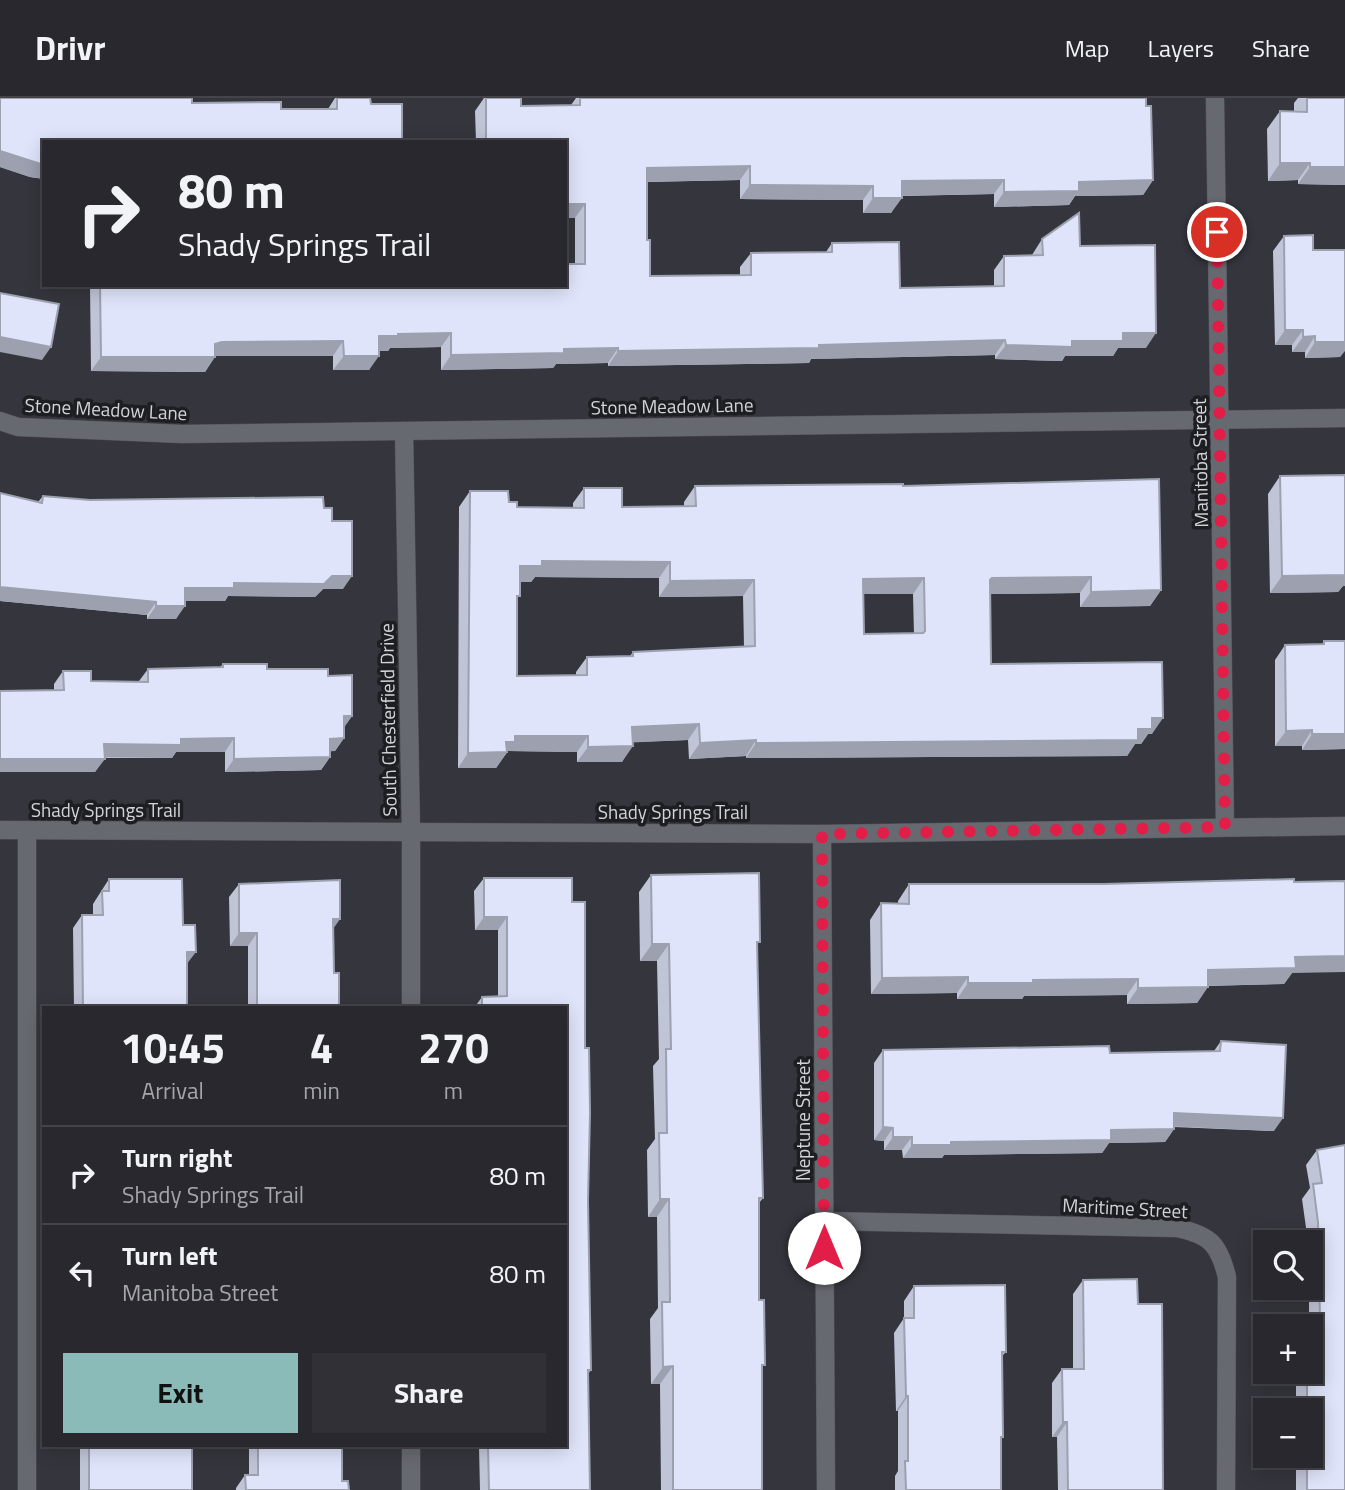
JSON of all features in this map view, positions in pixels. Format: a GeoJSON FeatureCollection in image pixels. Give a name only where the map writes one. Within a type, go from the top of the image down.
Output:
{"type":"FeatureCollection","features":[{"type":"Feature","properties":{"kind":"street","name":"Manitoba Street"},"geometry":{"type":"LineString","coordinates":[[1215,98],[1225,827]]}},
{"type":"Feature","properties":{"kind":"street","name":"Stone Meadow Lane"},"geometry":{"type":"LineString","coordinates":[[0,421],[18,427],[182,434],[1345,418]]}},
{"type":"Feature","properties":{"kind":"street","name":"South Chesterfield Drive"},"geometry":{"type":"LineString","coordinates":[[404,431],[411,832],[411,1006]]}},
{"type":"Feature","properties":{"kind":"street","name":"Shady Springs Trail"},"geometry":{"type":"LineString","coordinates":[[0,830],[822,834],[1345,827]]}},
{"type":"Feature","properties":{"kind":"street"},"geometry":{"type":"LineString","coordinates":[[27,831],[27,1490]]}},
{"type":"Feature","properties":{"kind":"street","name":"Neptune Street"},"geometry":{"type":"LineString","coordinates":[[822,834],[826,1490]]}},
{"type":"Feature","properties":{"kind":"street","name":"Maritime Street"},"geometry":{"type":"LineString","coordinates":[[824,1221],[1177,1228],[1196,1232],[1212,1242],[1222,1257],[1227,1277],[1226,1490]]}},
{"type":"Feature","properties":{"kind":"street"},"geometry":{"type":"LineString","coordinates":[[411,1447],[411,1490]]}},
{"type":"Feature","properties":{"kind":"building"},"geometry":{"type":"Polygon","coordinates":[[[0,98],[192,98],[192,103],[281,102],[281,109],[337,109],[337,98],[370,98],[371,104],[402,104],[402,140],[42,140],[42,164],[0,151],[0,98]]]}},
{"type":"Feature","properties":{"kind":"building"},"geometry":{"type":"Polygon","coordinates":[[[486,98],[521,98],[521,106],[580,105],[580,98],[1146,98],[1146,106],[1151,106],[1153,180],[1079,182],[1079,191],[1004,192],[1004,180],[902,181],[902,198],[873,198],[873,186],[750,185],[750,166],[647,168],[647,240],[650,240],[650,276],[751,275],[751,253],[832,252],[832,243],[899,242],[900,288],[1004,286],[1004,256],[1043,255],[1042,239],[1079,213],[1080,246],[1155,245],[1156,333],[1123,333],[1123,341],[1072,341],[1072,347],[1006,345],[1005,340],[819,345],[819,348],[618,351],[618,348],[564,349],[564,353],[451,355],[451,333],[398,334],[379,336],[379,356],[344,356],[343,341],[222,342],[215,344],[215,357],[101,357],[100,287],[567,287],[567,264],[585,264],[585,204],[567,204],[567,140],[486,140],[486,98]]]}},
{"type":"Feature","properties":{"kind":"building"},"geometry":{"type":"Polygon","coordinates":[[[1307,98],[1345,98],[1345,167],[1310,167],[1310,163],[1280,163],[1280,111],[1307,112],[1307,98]]]}},
{"type":"Feature","properties":{"kind":"building"},"geometry":{"type":"Polygon","coordinates":[[[1313,235],[1313,250],[1345,250],[1345,342],[1315,342],[1315,336],[1303,337],[1303,330],[1285,330],[1284,236],[1313,235]]]}},
{"type":"Feature","properties":{"kind":"building"},"geometry":{"type":"Polygon","coordinates":[[[0,293],[59,304],[51,347],[0,337],[0,293]]]}},
{"type":"Feature","properties":{"kind":"building"},"geometry":{"type":"Polygon","coordinates":[[[1345,475],[1345,575],[1282,576],[1280,476],[1345,475]]]}},
{"type":"Feature","properties":{"kind":"building"},"geometry":{"type":"Polygon","coordinates":[[[1159,479],[1161,590],[1091,592],[1091,577],[992,578],[991,664],[1162,662],[1163,718],[1152,718],[1152,729],[1138,729],[1138,740],[756,743],[756,740],[700,743],[699,724],[632,727],[633,746],[588,747],[588,736],[515,736],[515,742],[506,742],[507,752],[468,753],[470,491],[508,491],[509,502],[517,502],[517,507],[584,508],[584,488],[622,488],[622,507],[696,506],[695,486],[903,486],[1159,479]],[[542,561],[542,566],[520,566],[520,596],[517,596],[517,676],[587,675],[587,657],[755,646],[754,580],[670,581],[670,562],[542,561]],[[924,578],[863,579],[864,634],[923,633],[924,578]]]}},
{"type":"Feature","properties":{"kind":"building"},"geometry":{"type":"Polygon","coordinates":[[[0,493],[42,503],[43,496],[90,500],[323,497],[324,508],[332,508],[332,521],[352,521],[352,576],[332,576],[324,584],[234,583],[234,588],[185,588],[185,606],[156,606],[156,602],[0,587],[0,493]]]}},
{"type":"Feature","properties":{"kind":"building"},"geometry":{"type":"Polygon","coordinates":[[[1324,641],[1345,641],[1345,734],[1312,734],[1312,730],[1286,731],[1285,645],[1324,644],[1324,641]]]}},
{"type":"Feature","properties":{"kind":"building"},"geometry":{"type":"Polygon","coordinates":[[[223,664],[267,664],[267,669],[328,669],[328,676],[352,675],[352,716],[344,716],[344,738],[330,739],[330,757],[234,759],[234,738],[181,739],[181,745],[104,744],[105,759],[0,759],[0,691],[64,690],[63,671],[91,671],[91,681],[148,682],[148,669],[223,667],[223,664]]]}},
{"type":"Feature","properties":{"kind":"building"},"geometry":{"type":"Polygon","coordinates":[[[759,873],[760,942],[757,942],[763,1198],[759,1198],[759,1300],[764,1300],[765,1365],[762,1365],[762,1490],[673,1490],[673,1366],[663,1367],[662,1302],[670,1302],[669,1199],[660,1199],[659,1133],[667,1133],[666,1049],[671,1049],[669,944],[652,944],[651,875],[759,873]]]}},
{"type":"Feature","properties":{"kind":"building"},"geometry":{"type":"Polygon","coordinates":[[[484,878],[572,878],[572,902],[585,902],[585,1048],[589,1048],[590,1113],[590,1490],[489,1490],[488,1447],[567,1447],[567,1006],[482,1006],[482,997],[507,996],[507,917],[484,917],[484,878]]]}},
{"type":"Feature","properties":{"kind":"building"},"geometry":{"type":"Polygon","coordinates":[[[109,879],[182,879],[183,925],[195,925],[196,952],[187,952],[187,1006],[83,1006],[82,915],[103,915],[102,891],[109,891],[109,879]]]}},
{"type":"Feature","properties":{"kind":"building"},"geometry":{"type":"Polygon","coordinates":[[[1294,879],[1294,882],[1345,881],[1345,956],[1295,957],[1296,968],[1208,970],[1208,987],[1138,988],[1138,979],[968,983],[968,977],[882,978],[881,903],[909,904],[909,884],[1103,884],[1294,879]]]}},
{"type":"Feature","properties":{"kind":"building"},"geometry":{"type":"Polygon","coordinates":[[[340,880],[340,919],[333,919],[334,973],[339,973],[339,1006],[257,1006],[257,933],[239,933],[239,884],[340,880]]]}},
{"type":"Feature","properties":{"kind":"building"},"geometry":{"type":"Polygon","coordinates":[[[1221,1041],[1286,1045],[1283,1118],[1174,1113],[1174,1129],[1111,1130],[1111,1140],[951,1142],[951,1145],[912,1145],[912,1137],[893,1137],[893,1128],[883,1127],[883,1050],[1109,1046],[1110,1053],[1220,1051],[1221,1041]]]}},
{"type":"Feature","properties":{"kind":"building"},"geometry":{"type":"Polygon","coordinates":[[[1345,1145],[1345,1490],[1307,1490],[1307,1468],[1323,1468],[1323,1398],[1307,1398],[1307,1384],[1323,1384],[1323,1314],[1320,1314],[1320,1300],[1323,1300],[1323,1230],[1318,1230],[1313,1184],[1322,1183],[1317,1150],[1345,1145]]]}},
{"type":"Feature","properties":{"kind":"building"},"geometry":{"type":"Polygon","coordinates":[[[1137,1279],[1138,1304],[1162,1304],[1163,1490],[1068,1490],[1067,1422],[1063,1422],[1062,1369],[1084,1369],[1083,1280],[1137,1279]]]}},
{"type":"Feature","properties":{"kind":"building"},"geometry":{"type":"Polygon","coordinates":[[[1005,1285],[1006,1352],[1002,1352],[1001,1490],[906,1490],[908,1396],[904,1318],[914,1318],[914,1286],[1005,1285]]]}},
{"type":"Feature","properties":{"kind":"building"},"geometry":{"type":"Polygon","coordinates":[[[89,1447],[192,1447],[192,1490],[89,1490],[89,1447]]]}},
{"type":"Feature","properties":{"kind":"building"},"geometry":{"type":"Polygon","coordinates":[[[258,1447],[342,1447],[342,1481],[348,1481],[349,1490],[246,1490],[245,1475],[258,1475],[258,1447]]]}},
{"type":"Feature","properties":{"kind":"route"},"geometry":{"type":"LineString","coordinates":[[824,1248],[822,834],[1225,827],[1217,232]]}}]}
